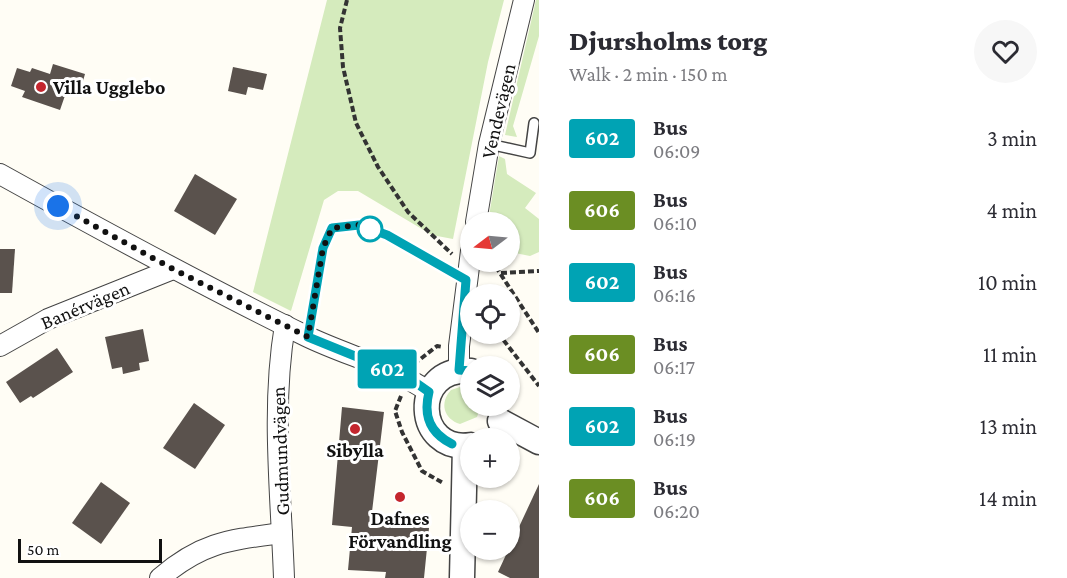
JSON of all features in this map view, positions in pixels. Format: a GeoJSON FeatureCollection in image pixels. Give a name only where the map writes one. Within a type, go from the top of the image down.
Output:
{"type":"FeatureCollection","features":[{"type":"Feature","properties":{"kind":"street","name":"Vendevägen"},"geometry":{"type":"LineString","coordinates":[[478,212],[489,144],[524,0]]}},
{"type":"Feature","properties":{"kind":"street"},"geometry":{"type":"LineString","coordinates":[[0,174],[173,269],[308,337],[409,378],[429,392]]}},
{"type":"Feature","properties":{"kind":"street","name":"Banérvägen"},"geometry":{"type":"LineString","coordinates":[[0,346],[48,319],[173,269]]}},
{"type":"Feature","properties":{"kind":"street"},"geometry":{"type":"LineString","coordinates":[[466,356],[473,272]]}},
{"type":"Feature","properties":{"kind":"street","name":"Gudmundvägen"},"geometry":{"type":"LineString","coordinates":[[284,578],[278,385],[285,325]]}},
{"type":"Feature","properties":{"kind":"street"},"geometry":{"type":"LineString","coordinates":[[460,372],[442,378],[429,392],[427,417],[432,429],[441,438],[460,444]]}},
{"type":"Feature","properties":{"kind":"street"},"geometry":{"type":"LineString","coordinates":[[497,421],[539,442]]}},
{"type":"Feature","properties":{"kind":"street"},"geometry":{"type":"LineString","coordinates":[[462,578],[466,488]]}},
{"type":"Feature","properties":{"kind":"street"},"geometry":{"type":"LineString","coordinates":[[160,578],[189,555],[222,541],[282,533]]}},
{"type":"Feature","properties":{"kind":"lane"},"geometry":{"type":"LineString","coordinates":[[489,144],[530,153],[534,123]]}},
{"type":"Feature","properties":{"kind":"lane"},"geometry":{"type":"LineString","coordinates":[[308,337],[323,248],[332,228],[359,225],[460,258]]}},
{"type":"Feature","properties":{"kind":"path"},"geometry":{"type":"LineString","coordinates":[[347,0],[340,28],[342,67],[356,123],[378,167],[408,212],[448,250],[460,256]]}},
{"type":"Feature","properties":{"kind":"path"},"geometry":{"type":"LineString","coordinates":[[539,271],[501,273],[539,333]]}},
{"type":"Feature","properties":{"kind":"path"},"geometry":{"type":"LineString","coordinates":[[507,344],[539,386]]}},
{"type":"Feature","properties":{"kind":"green space"},"geometry":{"type":"Polygon","coordinates":[[[327,0],[504,0],[488,62],[453,239],[432,235],[358,191],[338,191],[324,200],[291,311],[253,292],[327,0]]]}},
{"type":"Feature","properties":{"kind":"green space"},"geometry":{"type":"Polygon","coordinates":[[[536,0],[539,0],[539,36],[513,126],[517,137],[505,135],[536,0]]]}},
{"type":"Feature","properties":{"kind":"green space"},"geometry":{"type":"Polygon","coordinates":[[[499,156],[505,159],[507,174],[536,193],[525,208],[539,219],[539,252],[530,256],[520,254],[520,212],[490,212],[499,156]]]}},
{"type":"Feature","properties":{"kind":"green space"},"geometry":{"type":"Polygon","coordinates":[[[460,387],[460,416],[477,417],[460,424],[450,418],[444,405],[451,390],[460,387]]]}},
{"type":"Feature","properties":{"kind":"building","name":"Villa Ugglebo"},"geometry":{"type":"Polygon","coordinates":[[[53,64],[85,74],[81,88],[69,84],[60,110],[22,97],[25,91],[11,86],[17,68],[30,72],[32,68],[50,74],[53,64]]]}},
{"type":"Feature","properties":{"kind":"building"},"geometry":{"type":"Polygon","coordinates":[[[233,67],[267,74],[263,90],[248,87],[246,95],[228,91],[233,67]]]}},
{"type":"Feature","properties":{"kind":"building"},"geometry":{"type":"Polygon","coordinates":[[[195,174],[237,199],[215,235],[174,211],[195,174]]]}},
{"type":"Feature","properties":{"kind":"building"},"geometry":{"type":"Polygon","coordinates":[[[0,249],[15,249],[12,293],[0,293],[0,249]]]}},
{"type":"Feature","properties":{"kind":"building"},"geometry":{"type":"Polygon","coordinates":[[[143,329],[149,361],[139,363],[140,370],[123,374],[122,367],[112,369],[105,337],[143,329]]]}},
{"type":"Feature","properties":{"kind":"building"},"geometry":{"type":"Polygon","coordinates":[[[57,348],[73,372],[33,398],[31,396],[20,403],[6,382],[57,348]]]}},
{"type":"Feature","properties":{"kind":"building"},"geometry":{"type":"Polygon","coordinates":[[[194,403],[225,425],[195,469],[163,448],[194,403]]]}},
{"type":"Feature","properties":{"kind":"building"},"geometry":{"type":"Polygon","coordinates":[[[342,407],[384,412],[371,520],[429,528],[424,578],[385,578],[386,572],[348,570],[352,527],[332,525],[342,407]]]}},
{"type":"Feature","properties":{"kind":"building"},"geometry":{"type":"Polygon","coordinates":[[[101,482],[130,503],[101,544],[72,523],[101,482]]]}},
{"type":"Feature","properties":{"kind":"building"},"geometry":{"type":"Polygon","coordinates":[[[539,484],[539,578],[510,578],[498,572],[504,560],[520,560],[520,525],[539,484]]]}},
{"type":"Feature","properties":{"kind":"bus line","name":"602"},"geometry":{"type":"LineString","coordinates":[[452,444],[432,429],[427,417],[426,405],[429,392],[409,378],[308,337],[323,248],[332,228],[359,225],[387,235],[466,280],[459,346],[460,370]]}},
{"type":"Feature","properties":{"kind":"place","name":"Villa Ugglebo"},"geometry":{"type":"Point","coordinates":[41,87]}},
{"type":"Feature","properties":{"kind":"place","name":"Sibylla"},"geometry":{"type":"Point","coordinates":[355,429]}},
{"type":"Feature","properties":{"kind":"place","name":"Dafnes Förvandling"},"geometry":{"type":"Point","coordinates":[400,497]}},
{"type":"Feature","properties":{"kind":"route"},"geometry":{"type":"LineString","coordinates":[[58,206],[173,269],[308,337],[323,248],[332,228],[359,225],[373,230],[370,229]]}}]}
